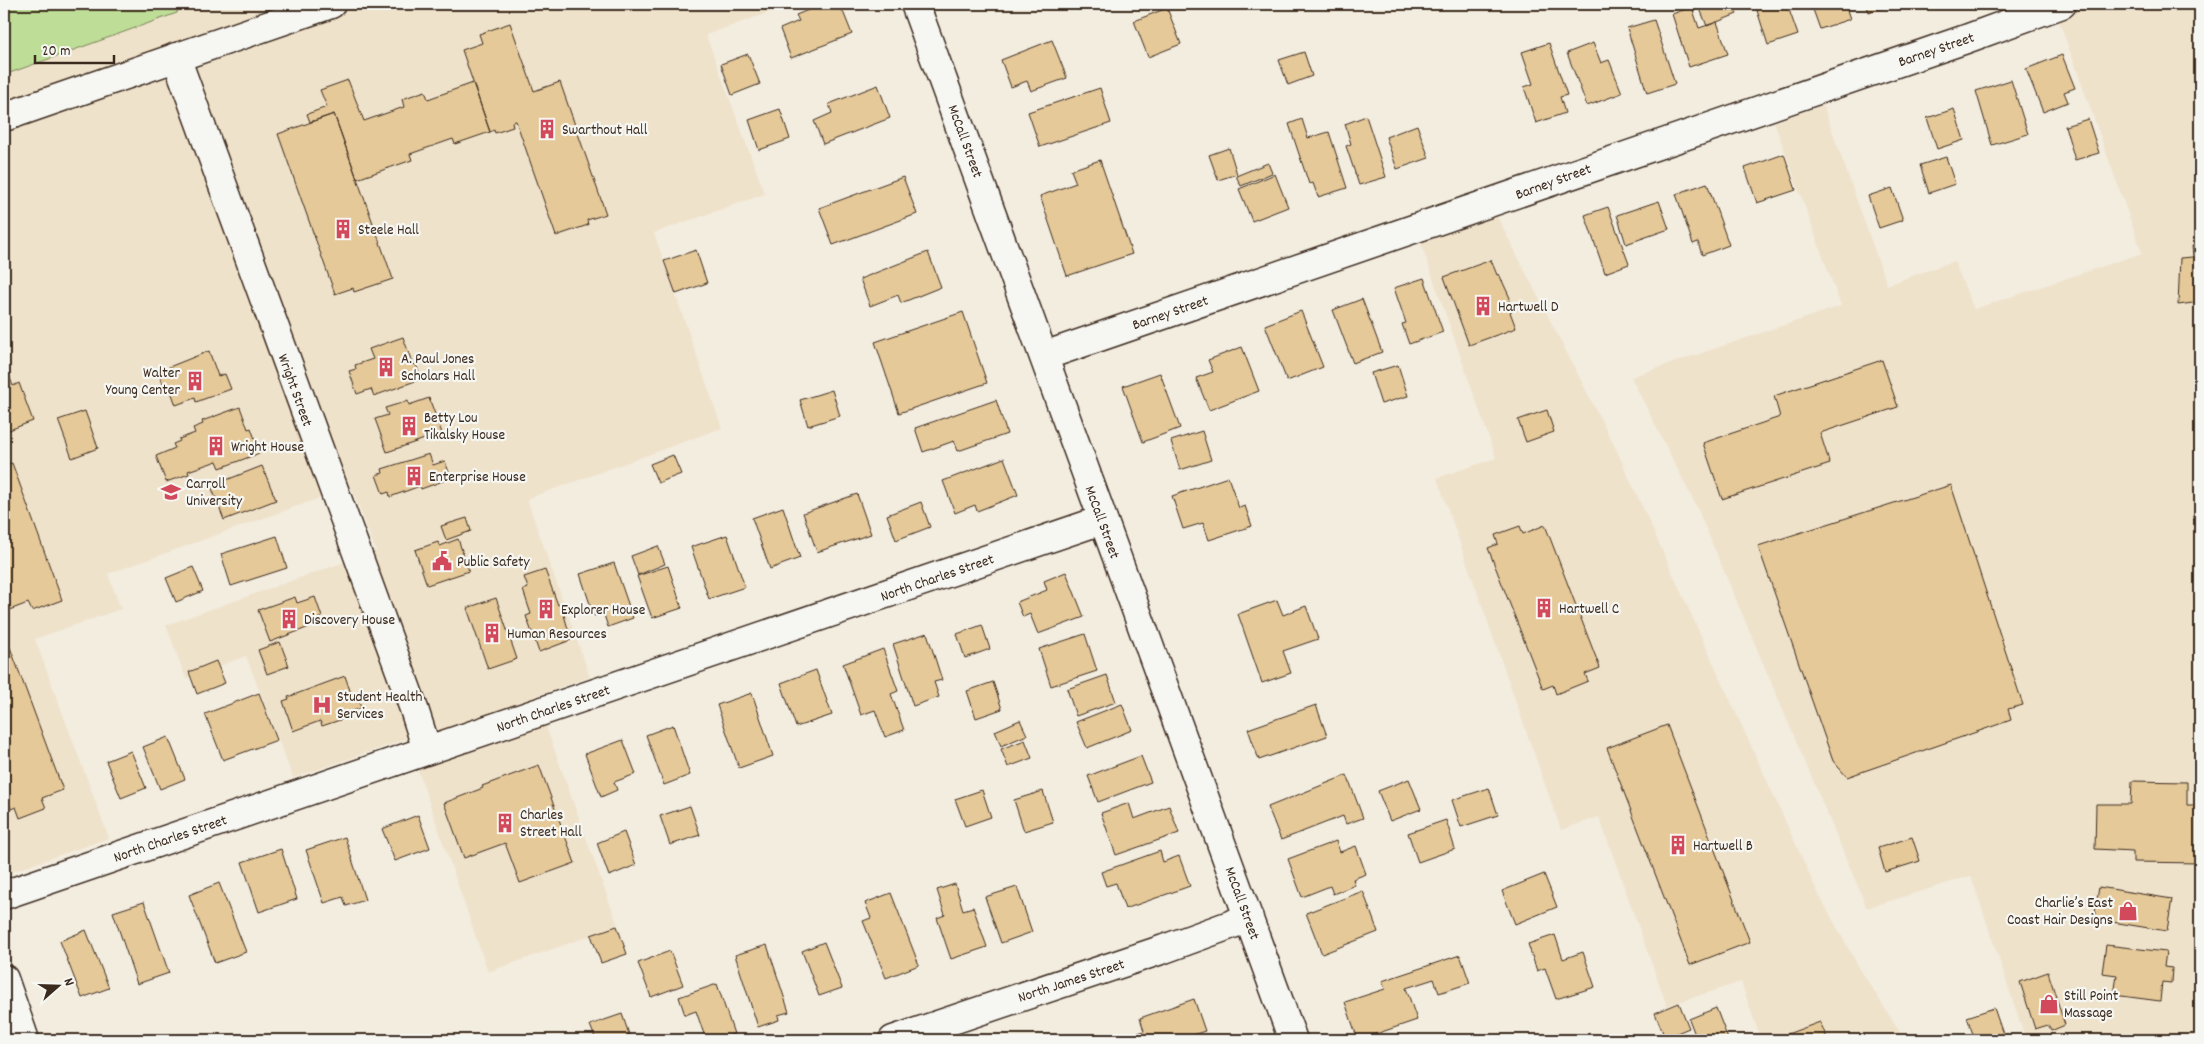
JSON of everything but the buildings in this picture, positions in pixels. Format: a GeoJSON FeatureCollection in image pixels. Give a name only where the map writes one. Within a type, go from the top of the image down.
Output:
{"type":"FeatureCollection","features":[{"type":"Feature","properties":{"kind":"street"},"geometry":{"type":"LineString","coordinates":[[4,117],[331,4]]}},
{"type":"Feature","properties":{"kind":"street","name":"McCall Street"},"geometry":{"type":"LineString","coordinates":[[915,4],[1293,1040]]}},
{"type":"Feature","properties":{"kind":"street","name":"Barney Street"},"geometry":{"type":"LineString","coordinates":[[1044,356],[1966,39],[2062,4]]}},
{"type":"Feature","properties":{"kind":"street","name":"Wright Street"},"geometry":{"type":"LineString","coordinates":[[176,57],[414,709],[427,750]]}},
{"type":"Feature","properties":{"kind":"street","name":"North Charles Street"},"geometry":{"type":"LineString","coordinates":[[4,895],[1102,520]]}},
{"type":"Feature","properties":{"kind":"street","name":"North James Street"},"geometry":{"type":"LineString","coordinates":[[893,1040],[1164,949],[1249,918]]}},
{"type":"Feature","properties":{"kind":"street"},"geometry":{"type":"LineString","coordinates":[[4,979],[25,1040]]}},
{"type":"Feature","properties":{"kind":"shaded area","name":"Carroll University"},"geometry":{"type":"Polygon","coordinates":[[[4,4],[793,4],[706,35],[765,194],[654,233],[722,428],[527,499],[590,677],[535,696],[618,926],[488,972],[407,739],[293,778],[246,656],[186,679],[166,625],[376,551],[351,487],[108,574],[121,609],[35,639],[109,838],[4,873],[4,4]]]}},
{"type":"Feature","properties":{"kind":"shaded area"},"geometry":{"type":"Polygon","coordinates":[[[2053,4],[2200,4],[2200,1040],[2026,1040],[1971,876],[1867,908],[1697,508],[1631,377],[1841,306],[1774,122],[1823,105],[1887,285],[1954,261],[1974,309],[2142,253],[2053,4]]]}},
{"type":"Feature","properties":{"kind":"shaded area"},"geometry":{"type":"Polygon","coordinates":[[[1497,216],[1617,451],[1819,895],[1860,969],[1905,1040],[1761,1040],[1741,982],[1667,1006],[1599,817],[1561,830],[1437,478],[1496,458],[1420,241],[1497,216]]]}},
{"type":"Feature","properties":{"kind":"green space"},"geometry":{"type":"Polygon","coordinates":[[[4,4],[179,4],[177,13],[4,75],[4,4]]]}},
{"type":"Feature","properties":{"kind":"place","name":"Swarthout Hall"},"geometry":{"type":"Point","coordinates":[547,129]}},
{"type":"Feature","properties":{"kind":"place","name":"Steele Hall"},"geometry":{"type":"Point","coordinates":[343,229]}},
{"type":"Feature","properties":{"kind":"place","name":"Hartwell D"},"geometry":{"type":"Point","coordinates":[1483,306]}},
{"type":"Feature","properties":{"kind":"place","name":"A. Paul Jones Scholars Hall"},"geometry":{"type":"Point","coordinates":[386,367]}},
{"type":"Feature","properties":{"kind":"place","name":"Walter Young Center"},"geometry":{"type":"Point","coordinates":[195,381]}},
{"type":"Feature","properties":{"kind":"place","name":"Betty Lou Tikalsky House"},"geometry":{"type":"Point","coordinates":[409,426]}},
{"type":"Feature","properties":{"kind":"place","name":"Wright House"},"geometry":{"type":"Point","coordinates":[216,446]}},
{"type":"Feature","properties":{"kind":"place","name":"Enterprise House"},"geometry":{"type":"Point","coordinates":[414,476]}},
{"type":"Feature","properties":{"kind":"place","name":"Carroll University"},"geometry":{"type":"Point","coordinates":[171,492]}},
{"type":"Feature","properties":{"kind":"place","name":"Public Safety"},"geometry":{"type":"Point","coordinates":[442,561]}},
{"type":"Feature","properties":{"kind":"place","name":"Hartwell C"},"geometry":{"type":"Point","coordinates":[1544,608]}},
{"type":"Feature","properties":{"kind":"place","name":"Explorer House"},"geometry":{"type":"Point","coordinates":[546,609]}},
{"type":"Feature","properties":{"kind":"place","name":"Discovery House"},"geometry":{"type":"Point","coordinates":[289,619]}},
{"type":"Feature","properties":{"kind":"place","name":"Human Resources"},"geometry":{"type":"Point","coordinates":[492,633]}},
{"type":"Feature","properties":{"kind":"place","name":"Student Health Services"},"geometry":{"type":"Point","coordinates":[322,705]}},
{"type":"Feature","properties":{"kind":"place","name":"Charles Street Hall"},"geometry":{"type":"Point","coordinates":[505,823]}},
{"type":"Feature","properties":{"kind":"place","name":"Hartwell B"},"geometry":{"type":"Point","coordinates":[1678,845]}},
{"type":"Feature","properties":{"kind":"place","name":"Charlie’s East Coast Hair Designs"},"geometry":{"type":"Point","coordinates":[2128,911]}},
{"type":"Feature","properties":{"kind":"place","name":"Still Point Massage"},"geometry":{"type":"Point","coordinates":[2049,1004]}}]}
